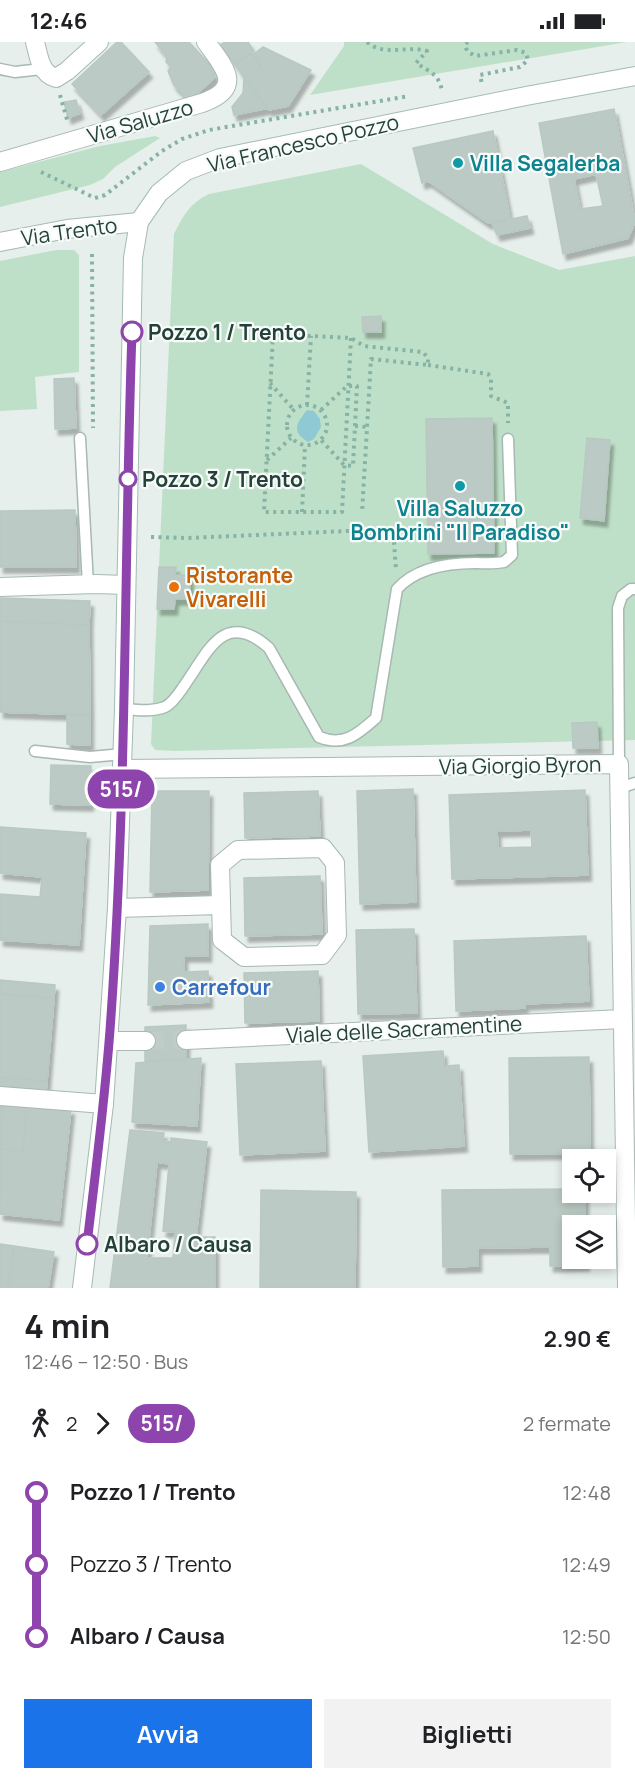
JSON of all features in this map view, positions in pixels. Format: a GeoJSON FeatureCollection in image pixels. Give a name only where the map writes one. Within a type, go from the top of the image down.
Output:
{"type":"FeatureCollection","features":[{"type":"Feature","properties":{"kind":"street"},"geometry":{"type":"LineString","coordinates":[[34,42],[49,74],[67,71],[99,42]]}},
{"type":"Feature","properties":{"kind":"street","name":"Via Saluzzo"},"geometry":{"type":"LineString","coordinates":[[0,162],[202,103],[218,96],[224,91],[228,77],[226,69],[206,42]]}},
{"type":"Feature","properties":{"kind":"street","name":"Via Francesco Pozzo"},"geometry":{"type":"LineString","coordinates":[[82,1288],[104,1104],[117,908],[124,709],[133,258],[139,222],[159,193],[186,171],[220,158],[635,76]]}},
{"type":"Feature","properties":{"kind":"street","name":"Via Trento"},"geometry":{"type":"LineString","coordinates":[[0,242],[67,229],[139,222]]}},
{"type":"Feature","properties":{"kind":"street"},"geometry":{"type":"LineString","coordinates":[[0,587],[126,585]]}},
{"type":"Feature","properties":{"kind":"street","name":"Via Giorgio Byron"},"geometry":{"type":"LineString","coordinates":[[122,761],[619,764],[627,786],[622,1019],[630,1207],[627,1288]]}},
{"type":"Feature","properties":{"kind":"street"},"geometry":{"type":"LineString","coordinates":[[323,848],[335,863],[337,935],[322,955],[244,957],[222,940],[220,905],[220,865],[238,850],[323,848]]}},
{"type":"Feature","properties":{"kind":"street"},"geometry":{"type":"LineString","coordinates":[[117,908],[220,905]]}},
{"type":"Feature","properties":{"kind":"street","name":"Viale delle Sacramentine"},"geometry":{"type":"LineString","coordinates":[[186,1040],[622,1019]]}},
{"type":"Feature","properties":{"kind":"street"},"geometry":{"type":"LineString","coordinates":[[109,1041],[146,1041]]}},
{"type":"Feature","properties":{"kind":"street"},"geometry":{"type":"LineString","coordinates":[[0,1096],[104,1104]]}},
{"type":"Feature","properties":{"kind":"lane"},"geometry":{"type":"LineString","coordinates":[[0,69],[49,74]]}},
{"type":"Feature","properties":{"kind":"lane"},"geometry":{"type":"LineString","coordinates":[[80,438],[88,585]]}},
{"type":"Feature","properties":{"kind":"lane"},"geometry":{"type":"LineString","coordinates":[[124,709],[152,710],[168,706],[217,638],[230,633],[246,633],[257,638],[268,648],[319,737],[330,742],[346,740],[361,731],[376,718],[397,589],[406,579],[423,571],[458,564],[497,564],[509,559],[513,549],[508,439]]}},
{"type":"Feature","properties":{"kind":"lane"},"geometry":{"type":"LineString","coordinates":[[619,764],[618,608],[622,596],[631,589],[635,589]]}},
{"type":"Feature","properties":{"kind":"lane"},"geometry":{"type":"LineString","coordinates":[[35,751],[122,761]]}},
{"type":"Feature","properties":{"kind":"path"},"geometry":{"type":"LineString","coordinates":[[367,42],[372,47],[390,50],[417,48],[427,51],[416,63],[435,75],[440,81],[442,91]]}},
{"type":"Feature","properties":{"kind":"path"},"geometry":{"type":"LineString","coordinates":[[468,42],[465,44],[467,51],[474,56],[517,50],[526,54],[528,60],[520,68],[480,75],[482,84]]}},
{"type":"Feature","properties":{"kind":"path"},"geometry":{"type":"LineString","coordinates":[[49,74],[69,128]]}},
{"type":"Feature","properties":{"kind":"path"},"geometry":{"type":"LineString","coordinates":[[33,168],[95,198]]}},
{"type":"Feature","properties":{"kind":"path"},"geometry":{"type":"LineString","coordinates":[[93,254],[93,432]]}},
{"type":"Feature","properties":{"kind":"path"},"geometry":{"type":"LineString","coordinates":[[351,339],[342,512],[264,512],[273,334],[351,339],[364,346],[423,352],[428,358],[428,365]]}},
{"type":"Feature","properties":{"kind":"path"},"geometry":{"type":"LineString","coordinates":[[307,405],[311,336]]}},
{"type":"Feature","properties":{"kind":"path"},"geometry":{"type":"LineString","coordinates":[[362,513],[371,359],[488,374],[491,378],[491,396],[508,403],[508,439]]}},
{"type":"Feature","properties":{"kind":"path"},"geometry":{"type":"LineString","coordinates":[[270,383],[294,410]]}},
{"type":"Feature","properties":{"kind":"path"},"geometry":{"type":"LineString","coordinates":[[321,410],[347,386],[357,386],[353,466],[344,465],[321,440]]}},
{"type":"Feature","properties":{"kind":"path"},"geometry":{"type":"LineString","coordinates":[[307,405],[321,410],[327,422],[325,435],[321,440],[305,446],[291,438],[287,420],[294,410],[307,405]]}},
{"type":"Feature","properties":{"kind":"path"},"geometry":{"type":"LineString","coordinates":[[355,426],[367,427]]}},
{"type":"Feature","properties":{"kind":"path"},"geometry":{"type":"LineString","coordinates":[[266,460],[291,438]]}},
{"type":"Feature","properties":{"kind":"path"},"geometry":{"type":"LineString","coordinates":[[302,512],[305,446]]}},
{"type":"Feature","properties":{"kind":"path"},"geometry":{"type":"LineString","coordinates":[[151,537],[188,538],[393,529],[397,589]]}},
{"type":"Feature","properties":{"kind":"green space"},"geometry":{"type":"Polygon","coordinates":[[[344,42],[627,42],[310,95],[344,46],[344,42]]]}},
{"type":"Feature","properties":{"kind":"green space"},"geometry":{"type":"Polygon","coordinates":[[[155,136],[160,138],[115,167],[103,179],[90,185],[0,207],[0,172],[100,146],[155,136]]]}},
{"type":"Feature","properties":{"kind":"green space"},"geometry":{"type":"Polygon","coordinates":[[[361,164],[493,244],[559,270],[635,256],[635,740],[175,751],[155,750],[151,744],[174,234],[188,211],[209,194],[361,164]]]}},
{"type":"Feature","properties":{"kind":"green space"},"geometry":{"type":"Polygon","coordinates":[[[56,250],[74,250],[79,255],[79,372],[35,377],[37,409],[0,411],[0,261],[56,250]]]}},
{"type":"Feature","properties":{"kind":"water"},"geometry":{"type":"Polygon","coordinates":[[[307,410],[314,411],[320,419],[321,427],[314,439],[308,442],[297,431],[298,423],[307,410]]]}},
{"type":"Feature","properties":{"kind":"building"},"geometry":{"type":"Polygon","coordinates":[[[117,42],[121,42],[149,72],[101,115],[72,84],[117,42]]]}},
{"type":"Feature","properties":{"kind":"building"},"geometry":{"type":"Polygon","coordinates":[[[155,42],[189,42],[210,65],[215,77],[190,100],[174,85],[168,71],[171,67],[166,62],[167,57],[155,42]]]}},
{"type":"Feature","properties":{"kind":"building"},"geometry":{"type":"Polygon","coordinates":[[[225,42],[248,42],[254,51],[235,64],[220,45],[225,42]]]}},
{"type":"Feature","properties":{"kind":"building"},"geometry":{"type":"Polygon","coordinates":[[[263,47],[311,70],[288,106],[269,110],[244,77],[261,66],[253,55],[263,47]]]}},
{"type":"Feature","properties":{"kind":"building"},"geometry":{"type":"Polygon","coordinates":[[[251,53],[261,66],[244,77],[235,64],[251,53]]]}},
{"type":"Feature","properties":{"kind":"building"},"geometry":{"type":"Polygon","coordinates":[[[244,77],[268,108],[234,115],[232,107],[243,93],[244,77]]]}},
{"type":"Feature","properties":{"kind":"building"},"geometry":{"type":"Polygon","coordinates":[[[76,100],[80,113],[68,118],[64,102],[76,100]]]}},
{"type":"Feature","properties":{"kind":"building"},"geometry":{"type":"Polygon","coordinates":[[[614,109],[635,222],[628,238],[563,254],[539,123],[614,109]],[[596,174],[574,179],[580,209],[603,206],[596,174]]]}},
{"type":"Feature","properties":{"kind":"building","name":"Villa Segalerba"},"geometry":{"type":"Polygon","coordinates":[[[493,131],[510,219],[488,223],[428,181],[422,183],[413,148],[493,131]]]}},
{"type":"Feature","properties":{"kind":"building"},"geometry":{"type":"Polygon","coordinates":[[[527,216],[530,228],[497,235],[492,223],[527,216]]]}},
{"type":"Feature","properties":{"kind":"building"},"geometry":{"type":"Polygon","coordinates":[[[381,316],[381,332],[363,332],[362,317],[381,316]]]}},
{"type":"Feature","properties":{"kind":"building"},"geometry":{"type":"Polygon","coordinates":[[[74,378],[76,428],[55,429],[54,379],[74,378]]]}},
{"type":"Feature","properties":{"kind":"building","name":"Villa Saluzzo Bombrini \"Il Paradiso\""},"geometry":{"type":"Polygon","coordinates":[[[492,418],[494,553],[428,554],[426,419],[492,418]]]}},
{"type":"Feature","properties":{"kind":"building"},"geometry":{"type":"Polygon","coordinates":[[[587,438],[610,440],[604,521],[580,518],[587,438]]]}},
{"type":"Feature","properties":{"kind":"building"},"geometry":{"type":"Polygon","coordinates":[[[75,510],[76,567],[0,567],[0,511],[75,510]]]}},
{"type":"Feature","properties":{"kind":"building","name":"Ristorante Vivarelli"},"geometry":{"type":"Polygon","coordinates":[[[159,567],[176,567],[175,575],[190,575],[189,599],[175,599],[174,609],[157,609],[159,567]]]}},
{"type":"Feature","properties":{"kind":"building"},"geometry":{"type":"Polygon","coordinates":[[[0,598],[90,601],[89,625],[0,621],[0,598]]]}},
{"type":"Feature","properties":{"kind":"building"},"geometry":{"type":"Polygon","coordinates":[[[0,621],[89,625],[90,715],[0,712],[0,621]]]}},
{"type":"Feature","properties":{"kind":"building"},"geometry":{"type":"Polygon","coordinates":[[[67,715],[90,715],[90,745],[67,744],[67,715]]]}},
{"type":"Feature","properties":{"kind":"building"},"geometry":{"type":"Polygon","coordinates":[[[597,722],[598,748],[573,748],[572,723],[597,722]]]}},
{"type":"Feature","properties":{"kind":"building"},"geometry":{"type":"Polygon","coordinates":[[[51,765],[91,766],[90,805],[50,804],[51,765]]]}},
{"type":"Feature","properties":{"kind":"building"},"geometry":{"type":"Polygon","coordinates":[[[413,789],[416,902],[360,904],[357,791],[413,789]]]}},
{"type":"Feature","properties":{"kind":"building"},"geometry":{"type":"Polygon","coordinates":[[[585,790],[588,875],[452,879],[449,795],[585,790]],[[531,830],[497,831],[498,848],[532,847],[531,830]]]}},
{"type":"Feature","properties":{"kind":"building"},"geometry":{"type":"Polygon","coordinates":[[[152,791],[209,791],[208,890],[150,892],[152,791]]]}},
{"type":"Feature","properties":{"kind":"building"},"geometry":{"type":"Polygon","coordinates":[[[318,791],[320,836],[245,838],[244,793],[318,791]]]}},
{"type":"Feature","properties":{"kind":"building"},"geometry":{"type":"Polygon","coordinates":[[[0,827],[86,833],[79,945],[0,940],[0,894],[40,897],[42,877],[0,873],[0,827]]]}},
{"type":"Feature","properties":{"kind":"building"},"geometry":{"type":"Polygon","coordinates":[[[320,876],[322,934],[245,936],[244,878],[320,876]]]}},
{"type":"Feature","properties":{"kind":"building"},"geometry":{"type":"Polygon","coordinates":[[[208,924],[208,956],[184,956],[184,972],[208,971],[209,1002],[148,1005],[150,926],[208,924]]]}},
{"type":"Feature","properties":{"kind":"building"},"geometry":{"type":"Polygon","coordinates":[[[414,929],[417,1013],[358,1014],[356,930],[414,929]]]}},
{"type":"Feature","properties":{"kind":"building"},"geometry":{"type":"Polygon","coordinates":[[[586,936],[589,1001],[524,1004],[525,1008],[456,1011],[454,941],[586,936]]]}},
{"type":"Feature","properties":{"kind":"building"},"geometry":{"type":"Polygon","coordinates":[[[318,971],[319,1021],[245,1023],[244,973],[318,971]]]}},
{"type":"Feature","properties":{"kind":"building"},"geometry":{"type":"Polygon","coordinates":[[[0,980],[55,985],[54,998],[0,994],[0,980]]]}},
{"type":"Feature","properties":{"kind":"building"},"geometry":{"type":"Polygon","coordinates":[[[0,994],[54,998],[47,1081],[0,1077],[0,994]]]}},
{"type":"Feature","properties":{"kind":"building"},"geometry":{"type":"Polygon","coordinates":[[[186,1025],[186,1059],[145,1061],[145,1027],[186,1025]]]}},
{"type":"Feature","properties":{"kind":"building"},"geometry":{"type":"Polygon","coordinates":[[[443,1051],[444,1066],[459,1065],[464,1146],[369,1152],[363,1056],[443,1051]]]}},
{"type":"Feature","properties":{"kind":"building"},"geometry":{"type":"Polygon","coordinates":[[[589,1057],[590,1149],[562,1149],[562,1153],[510,1154],[509,1058],[589,1057]]]}},
{"type":"Feature","properties":{"kind":"building"},"geometry":{"type":"Polygon","coordinates":[[[201,1058],[197,1126],[132,1122],[136,1063],[201,1058]]]}},
{"type":"Feature","properties":{"kind":"building"},"geometry":{"type":"Polygon","coordinates":[[[321,1061],[325,1151],[240,1155],[236,1064],[321,1061]]]}},
{"type":"Feature","properties":{"kind":"building"},"geometry":{"type":"Polygon","coordinates":[[[0,1077],[47,1081],[46,1092],[0,1088],[0,1077]]]}},
{"type":"Feature","properties":{"kind":"building"},"geometry":{"type":"Polygon","coordinates":[[[0,1105],[3,1105],[0,1161],[0,1105]]]}},
{"type":"Feature","properties":{"kind":"building"},"geometry":{"type":"Polygon","coordinates":[[[3,1105],[27,1105],[23,1151],[1,1149],[3,1105]]]}},
{"type":"Feature","properties":{"kind":"building"},"geometry":{"type":"Polygon","coordinates":[[[27,1105],[71,1109],[59,1220],[0,1214],[1,1149],[23,1151],[27,1105]]]}},
{"type":"Feature","properties":{"kind":"building"},"geometry":{"type":"Polygon","coordinates":[[[130,1130],[164,1133],[163,1141],[171,1142],[171,1138],[207,1142],[196,1237],[215,1237],[215,1288],[110,1288],[130,1130]],[[157,1162],[147,1258],[173,1258],[175,1232],[163,1231],[169,1164],[157,1162]]]}},
{"type":"Feature","properties":{"kind":"building"},"geometry":{"type":"Polygon","coordinates":[[[562,1189],[562,1203],[585,1203],[585,1215],[562,1215],[562,1266],[550,1266],[550,1247],[478,1248],[478,1266],[443,1267],[442,1190],[562,1189]]]}},
{"type":"Feature","properties":{"kind":"building"},"geometry":{"type":"Polygon","coordinates":[[[261,1190],[356,1192],[355,1288],[260,1288],[261,1190]]]}},
{"type":"Feature","properties":{"kind":"building"},"geometry":{"type":"Polygon","coordinates":[[[0,1244],[14,1246],[9,1288],[0,1288],[0,1244]]]}},
{"type":"Feature","properties":{"kind":"building"},"geometry":{"type":"Polygon","coordinates":[[[14,1246],[54,1252],[48,1288],[9,1288],[14,1246]]]}},
{"type":"Feature","properties":{"kind":"tunnel"},"geometry":{"type":"LineString","coordinates":[[146,1041],[186,1040]]}},
{"type":"Feature","properties":{"kind":"bus line","name":"515/"},"geometry":{"type":"LineString","coordinates":[[87,1244],[104,1104],[117,908],[124,709],[132,332]]}},
{"type":"Feature","properties":{"kind":"place","name":"Villa Segalerba"},"geometry":{"type":"Point","coordinates":[458,163]}},
{"type":"Feature","properties":{"kind":"place","name":"Pozzo 1 / Trento"},"geometry":{"type":"Point","coordinates":[132,332]}},
{"type":"Feature","properties":{"kind":"place","name":"Pozzo 3 / Trento"},"geometry":{"type":"Point","coordinates":[128,479]}},
{"type":"Feature","properties":{"kind":"place","name":"Villa Saluzzo Bombrini \"Il Paradiso\""},"geometry":{"type":"Point","coordinates":[460,486]}},
{"type":"Feature","properties":{"kind":"place","name":"Ristorante Vivarelli"},"geometry":{"type":"Point","coordinates":[174,587]}},
{"type":"Feature","properties":{"kind":"place","name":"Carrefour"},"geometry":{"type":"Point","coordinates":[160,987]}},
{"type":"Feature","properties":{"kind":"place","name":"Albaro / Causa"},"geometry":{"type":"Point","coordinates":[87,1244]}}]}
